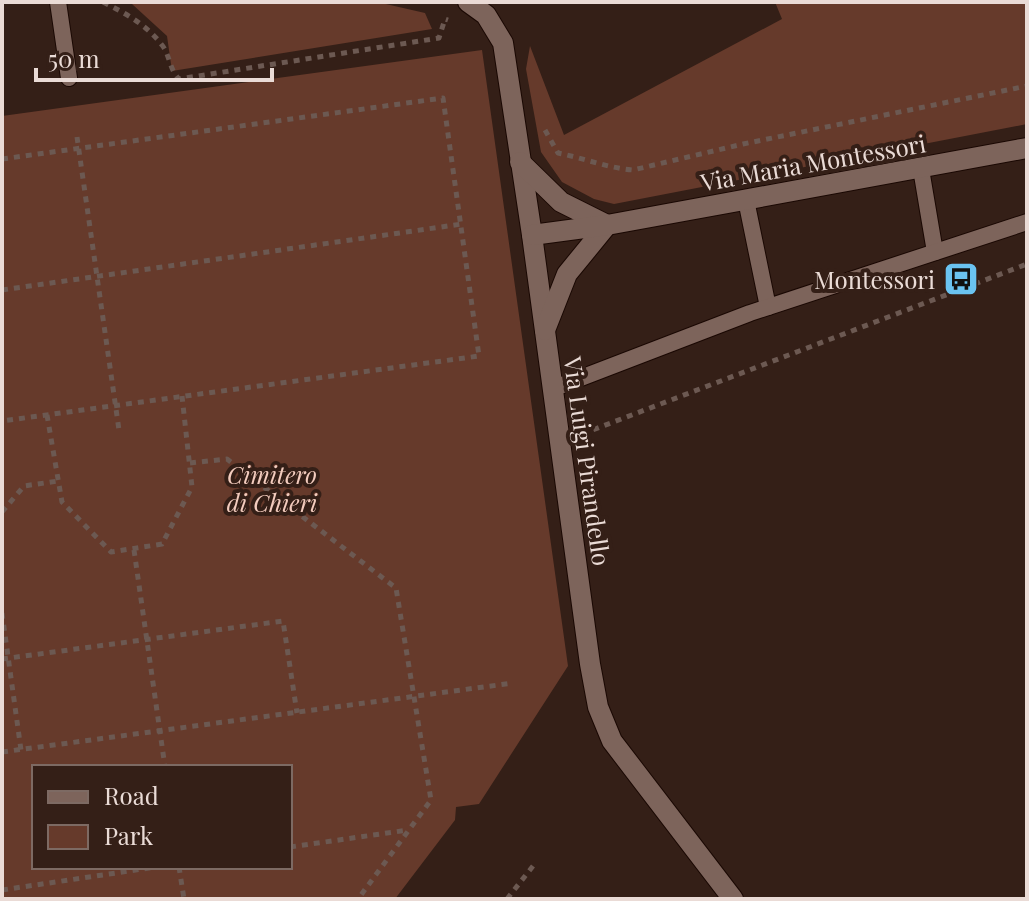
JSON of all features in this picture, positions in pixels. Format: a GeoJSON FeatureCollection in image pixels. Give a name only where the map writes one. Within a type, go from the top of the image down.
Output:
{"type":"FeatureCollection","features":[{"type":"Feature","properties":{"kind":"street","name":"Via Luigi Pirandello"},"geometry":{"type":"LineString","coordinates":[[468,2],[486,15],[503,43],[598,707],[612,741],[733,899]]}},
{"type":"Feature","properties":{"kind":"street","name":"Via Maria Montessori"},"geometry":{"type":"LineString","coordinates":[[532,235],[607,225],[1027,148]]}},
{"type":"Feature","properties":{"kind":"street"},"geometry":{"type":"LineString","coordinates":[[520,162],[561,202],[607,225],[567,274],[544,333]]}},
{"type":"Feature","properties":{"kind":"lane"},"geometry":{"type":"LineString","coordinates":[[58,2],[69,78]]}},
{"type":"Feature","properties":{"kind":"lane"},"geometry":{"type":"LineString","coordinates":[[921,169],[935,252]]}},
{"type":"Feature","properties":{"kind":"lane"},"geometry":{"type":"LineString","coordinates":[[746,200],[768,307]]}},
{"type":"Feature","properties":{"kind":"lane"},"geometry":{"type":"LineString","coordinates":[[552,389],[768,307],[1027,222]]}},
{"type":"Feature","properties":{"kind":"path"},"geometry":{"type":"LineString","coordinates":[[103,2],[133,17],[164,46],[172,71],[179,79],[439,38],[445,19]]}},
{"type":"Feature","properties":{"kind":"path"},"geometry":{"type":"LineString","coordinates":[[544,124],[546,136],[558,153],[616,169],[633,170],[743,144],[1027,86]]}},
{"type":"Feature","properties":{"kind":"path"},"geometry":{"type":"LineString","coordinates":[[2,159],[443,98],[479,356],[2,421]]}},
{"type":"Feature","properties":{"kind":"path"},"geometry":{"type":"LineString","coordinates":[[77,137],[119,430]]}},
{"type":"Feature","properties":{"kind":"path"},"geometry":{"type":"LineString","coordinates":[[2,290],[462,224]]}},
{"type":"Feature","properties":{"kind":"path"},"geometry":{"type":"LineString","coordinates":[[559,443],[1027,264]]}},
{"type":"Feature","properties":{"kind":"path"},"geometry":{"type":"LineString","coordinates":[[47,415],[62,502],[111,552],[134,550],[162,544],[192,487],[182,396]]}},
{"type":"Feature","properties":{"kind":"path"},"geometry":{"type":"LineString","coordinates":[[190,463],[227,459],[396,588],[431,800],[358,899]]}},
{"type":"Feature","properties":{"kind":"path"},"geometry":{"type":"LineString","coordinates":[[2,512],[24,486],[58,481]]}},
{"type":"Feature","properties":{"kind":"path"},"geometry":{"type":"LineString","coordinates":[[134,550],[165,765]]}},
{"type":"Feature","properties":{"kind":"path"},"geometry":{"type":"LineString","coordinates":[[2,613],[5,658],[21,750]]}},
{"type":"Feature","properties":{"kind":"path"},"geometry":{"type":"LineString","coordinates":[[5,658],[283,621],[297,713]]}},
{"type":"Feature","properties":{"kind":"path"},"geometry":{"type":"LineString","coordinates":[[2,752],[513,683]]}},
{"type":"Feature","properties":{"kind":"path"},"geometry":{"type":"LineString","coordinates":[[292,847],[409,829]]}},
{"type":"Feature","properties":{"kind":"path"},"geometry":{"type":"LineString","coordinates":[[507,899],[533,866]]}},
{"type":"Feature","properties":{"kind":"path"},"geometry":{"type":"LineString","coordinates":[[2,890],[143,869]]}},
{"type":"Feature","properties":{"kind":"path"},"geometry":{"type":"LineString","coordinates":[[179,869],[184,899]]}},
{"type":"Feature","properties":{"kind":"green space"},"geometry":{"type":"Polygon","coordinates":[[[127,2],[377,2],[425,13],[432,29],[172,71],[167,36],[127,2]]]}},
{"type":"Feature","properties":{"kind":"green space"},"geometry":{"type":"Polygon","coordinates":[[[775,2],[1027,2],[1027,124],[614,204],[594,199],[562,182],[541,152],[526,69],[530,46],[564,135],[782,19],[775,2]]]}},
{"type":"Feature","properties":{"kind":"green space","name":"Cimitero di Chieri"},"geometry":{"type":"Polygon","coordinates":[[[482,50],[568,666],[479,804],[456,807],[455,820],[395,899],[2,899],[2,116],[482,50]]]}},
{"type":"Feature","properties":{"kind":"place","name":"Montessori"},"geometry":{"type":"Point","coordinates":[961,279]}}]}
